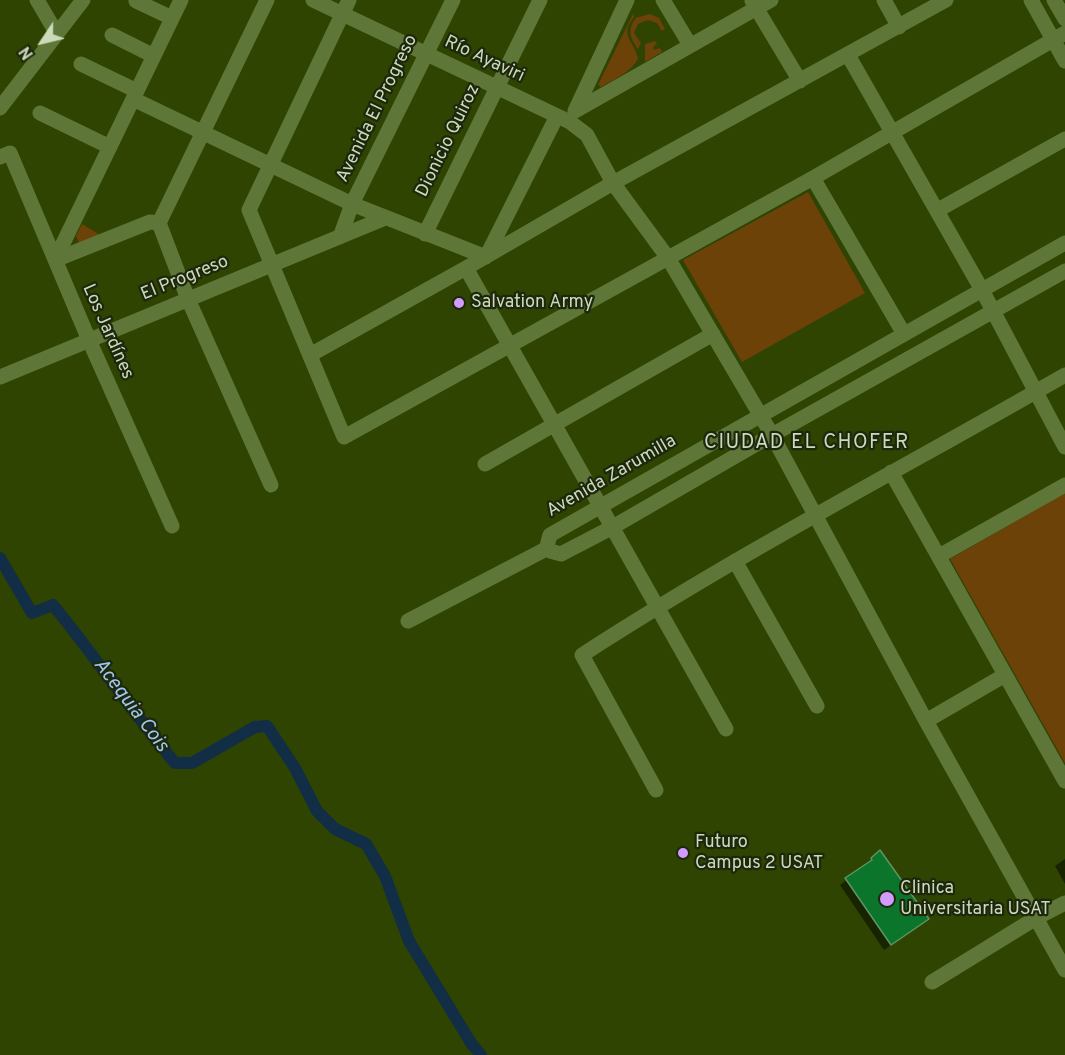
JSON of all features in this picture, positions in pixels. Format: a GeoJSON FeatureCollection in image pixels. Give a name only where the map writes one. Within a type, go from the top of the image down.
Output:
{"type":"FeatureCollection","features":[{"type":"Feature","properties":{"kind":"street"},"geometry":{"type":"LineString","coordinates":[[37,0],[57,34]]}},
{"type":"Feature","properties":{"kind":"street"},"geometry":{"type":"LineString","coordinates":[[1,102],[83,0]]}},
{"type":"Feature","properties":{"kind":"street"},"geometry":{"type":"LineString","coordinates":[[55,260],[181,0]]}},
{"type":"Feature","properties":{"kind":"street"},"geometry":{"type":"LineString","coordinates":[[267,0],[159,223],[188,299],[271,485]]}},
{"type":"Feature","properties":{"kind":"street","name":"Río Ayaviri"},"geometry":{"type":"LineString","coordinates":[[313,0],[497,88],[568,116],[587,135],[613,183],[668,258],[772,435],[927,722],[1065,970]]}},
{"type":"Feature","properties":{"kind":"street"},"geometry":{"type":"LineString","coordinates":[[349,0],[249,210],[344,437],[813,178],[1059,36]]}},
{"type":"Feature","properties":{"kind":"street","name":"Avenida El Progreso"},"geometry":{"type":"LineString","coordinates":[[340,237],[352,204],[453,0]]}},
{"type":"Feature","properties":{"kind":"street","name":"Dionicio Quiroz"},"geometry":{"type":"LineString","coordinates":[[425,234],[540,0]]}},
{"type":"Feature","properties":{"kind":"street"},"geometry":{"type":"LineString","coordinates":[[486,257],[568,116],[627,0]]}},
{"type":"Feature","properties":{"kind":"street"},"geometry":{"type":"LineString","coordinates":[[663,0],[690,45]]}},
{"type":"Feature","properties":{"kind":"street"},"geometry":{"type":"LineString","coordinates":[[568,116],[690,45],[754,4],[771,0]]}},
{"type":"Feature","properties":{"kind":"street"},"geometry":{"type":"LineString","coordinates":[[884,0],[899,27]]}},
{"type":"Feature","properties":{"kind":"street"},"geometry":{"type":"LineString","coordinates":[[310,355],[613,183],[946,0]]}},
{"type":"Feature","properties":{"kind":"street"},"geometry":{"type":"LineString","coordinates":[[1031,0],[1059,36],[1065,61]]}},
{"type":"Feature","properties":{"kind":"street"},"geometry":{"type":"LineString","coordinates":[[1054,0],[1065,19]]}},
{"type":"Feature","properties":{"kind":"street"},"geometry":{"type":"LineString","coordinates":[[136,1],[172,18]]}},
{"type":"Feature","properties":{"kind":"street"},"geometry":{"type":"LineString","coordinates":[[754,4],[800,81]]}},
{"type":"Feature","properties":{"kind":"street"},"geometry":{"type":"LineString","coordinates":[[112,35],[154,56]]}},
{"type":"Feature","properties":{"kind":"street"},"geometry":{"type":"LineString","coordinates":[[848,55],[994,311],[1065,447]]}},
{"type":"Feature","properties":{"kind":"street"},"geometry":{"type":"LineString","coordinates":[[81,64],[203,132],[352,204],[486,257]]}},
{"type":"Feature","properties":{"kind":"street"},"geometry":{"type":"LineString","coordinates":[[40,113],[110,147]]}},
{"type":"Feature","properties":{"kind":"street"},"geometry":{"type":"LineString","coordinates":[[938,210],[1065,139]]}},
{"type":"Feature","properties":{"kind":"street","name":"Los Jardínes"},"geometry":{"type":"LineString","coordinates":[[5,155],[55,260],[172,525]]}},
{"type":"Feature","properties":{"kind":"street"},"geometry":{"type":"LineString","coordinates":[[813,178],[904,334]]}},
{"type":"Feature","properties":{"kind":"street","name":"El Progreso"},"geometry":{"type":"LineString","coordinates":[[0,377],[385,218]]}},
{"type":"Feature","properties":{"kind":"street"},"geometry":{"type":"LineString","coordinates":[[55,260],[150,222],[159,223]]}},
{"type":"Feature","properties":{"kind":"street","name":"Avenida Zarumilla"},"geometry":{"type":"LineString","coordinates":[[1065,243],[599,506],[550,535],[548,548],[550,551],[561,554],[611,528],[1065,271]]}},
{"type":"Feature","properties":{"kind":"street"},"geometry":{"type":"LineString","coordinates":[[466,268],[726,729]]}},
{"type":"Feature","properties":{"kind":"street"},"geometry":{"type":"LineString","coordinates":[[485,464],[713,334]]}},
{"type":"Feature","properties":{"kind":"street"},"geometry":{"type":"LineString","coordinates":[[656,790],[582,656],[657,607],[815,514],[1065,375]]}},
{"type":"Feature","properties":{"kind":"street"},"geometry":{"type":"LineString","coordinates":[[891,472],[1065,782]]}},
{"type":"Feature","properties":{"kind":"street"},"geometry":{"type":"LineString","coordinates":[[939,556],[1065,485]]}},
{"type":"Feature","properties":{"kind":"street"},"geometry":{"type":"LineString","coordinates":[[408,621],[548,548]]}},
{"type":"Feature","properties":{"kind":"street"},"geometry":{"type":"LineString","coordinates":[[735,561],[817,706]]}},
{"type":"Feature","properties":{"kind":"street"},"geometry":{"type":"LineString","coordinates":[[927,722],[1005,675]]}},
{"type":"Feature","properties":{"kind":"street"},"geometry":{"type":"LineString","coordinates":[[932,982],[1036,918],[1065,903]]}},
{"type":"Feature","properties":{"kind":"shaded area"},"geometry":{"type":"Polygon","coordinates":[[[633,14],[634,17],[629,24],[627,34],[638,59],[626,72],[601,87],[598,85],[633,14]]]}},
{"type":"Feature","properties":{"kind":"shaded area"},"geometry":{"type":"Polygon","coordinates":[[[650,14],[659,18],[665,29],[662,31],[657,23],[648,20],[638,24],[634,33],[641,43],[638,49],[631,38],[631,26],[636,18],[650,14]]]}},
{"type":"Feature","properties":{"kind":"shaded area"},"geometry":{"type":"Polygon","coordinates":[[[655,41],[657,44],[653,47],[654,50],[660,48],[662,52],[645,62],[645,44],[655,41]]]}},
{"type":"Feature","properties":{"kind":"shaded area"},"geometry":{"type":"Polygon","coordinates":[[[808,192],[865,293],[742,362],[683,260],[808,192]]]}},
{"type":"Feature","properties":{"kind":"shaded area"},"geometry":{"type":"Polygon","coordinates":[[[82,224],[102,236],[79,243],[76,236],[82,224]]]}},
{"type":"Feature","properties":{"kind":"shaded area"},"geometry":{"type":"Polygon","coordinates":[[[1065,493],[1065,763],[950,559],[1065,493]]]}},
{"type":"Feature","properties":{"kind":"building","name":"Clinica Universitaria USAT"},"geometry":{"type":"Polygon","coordinates":[[[880,850],[929,919],[891,945],[845,878],[872,860],[871,858],[880,850]]]}},
{"type":"Feature","properties":{"kind":"waterway","name":"Acequia Cois"},"geometry":{"type":"LineString","coordinates":[[0,558],[32,613],[53,605],[175,763],[192,763],[255,727],[267,726],[295,768],[317,811],[335,829],[366,844],[385,876],[409,941],[471,1043],[481,1055]]}},
{"type":"Feature","properties":{"kind":"place","name":"Salvation Army"},"geometry":{"type":"Point","coordinates":[459,303]}},
{"type":"Feature","properties":{"kind":"place","name":"Futuro Campus 2 USAT"},"geometry":{"type":"Point","coordinates":[683,853]}},
{"type":"Feature","properties":{"kind":"place","name":"Clinica Universitaria USAT"},"geometry":{"type":"Point","coordinates":[887,899]}},
{"type":"Feature","properties":{"kind":"district","name":"CIUDAD EL CHOFER"},"geometry":{"type":"Point","coordinates":[807,444]}}]}
